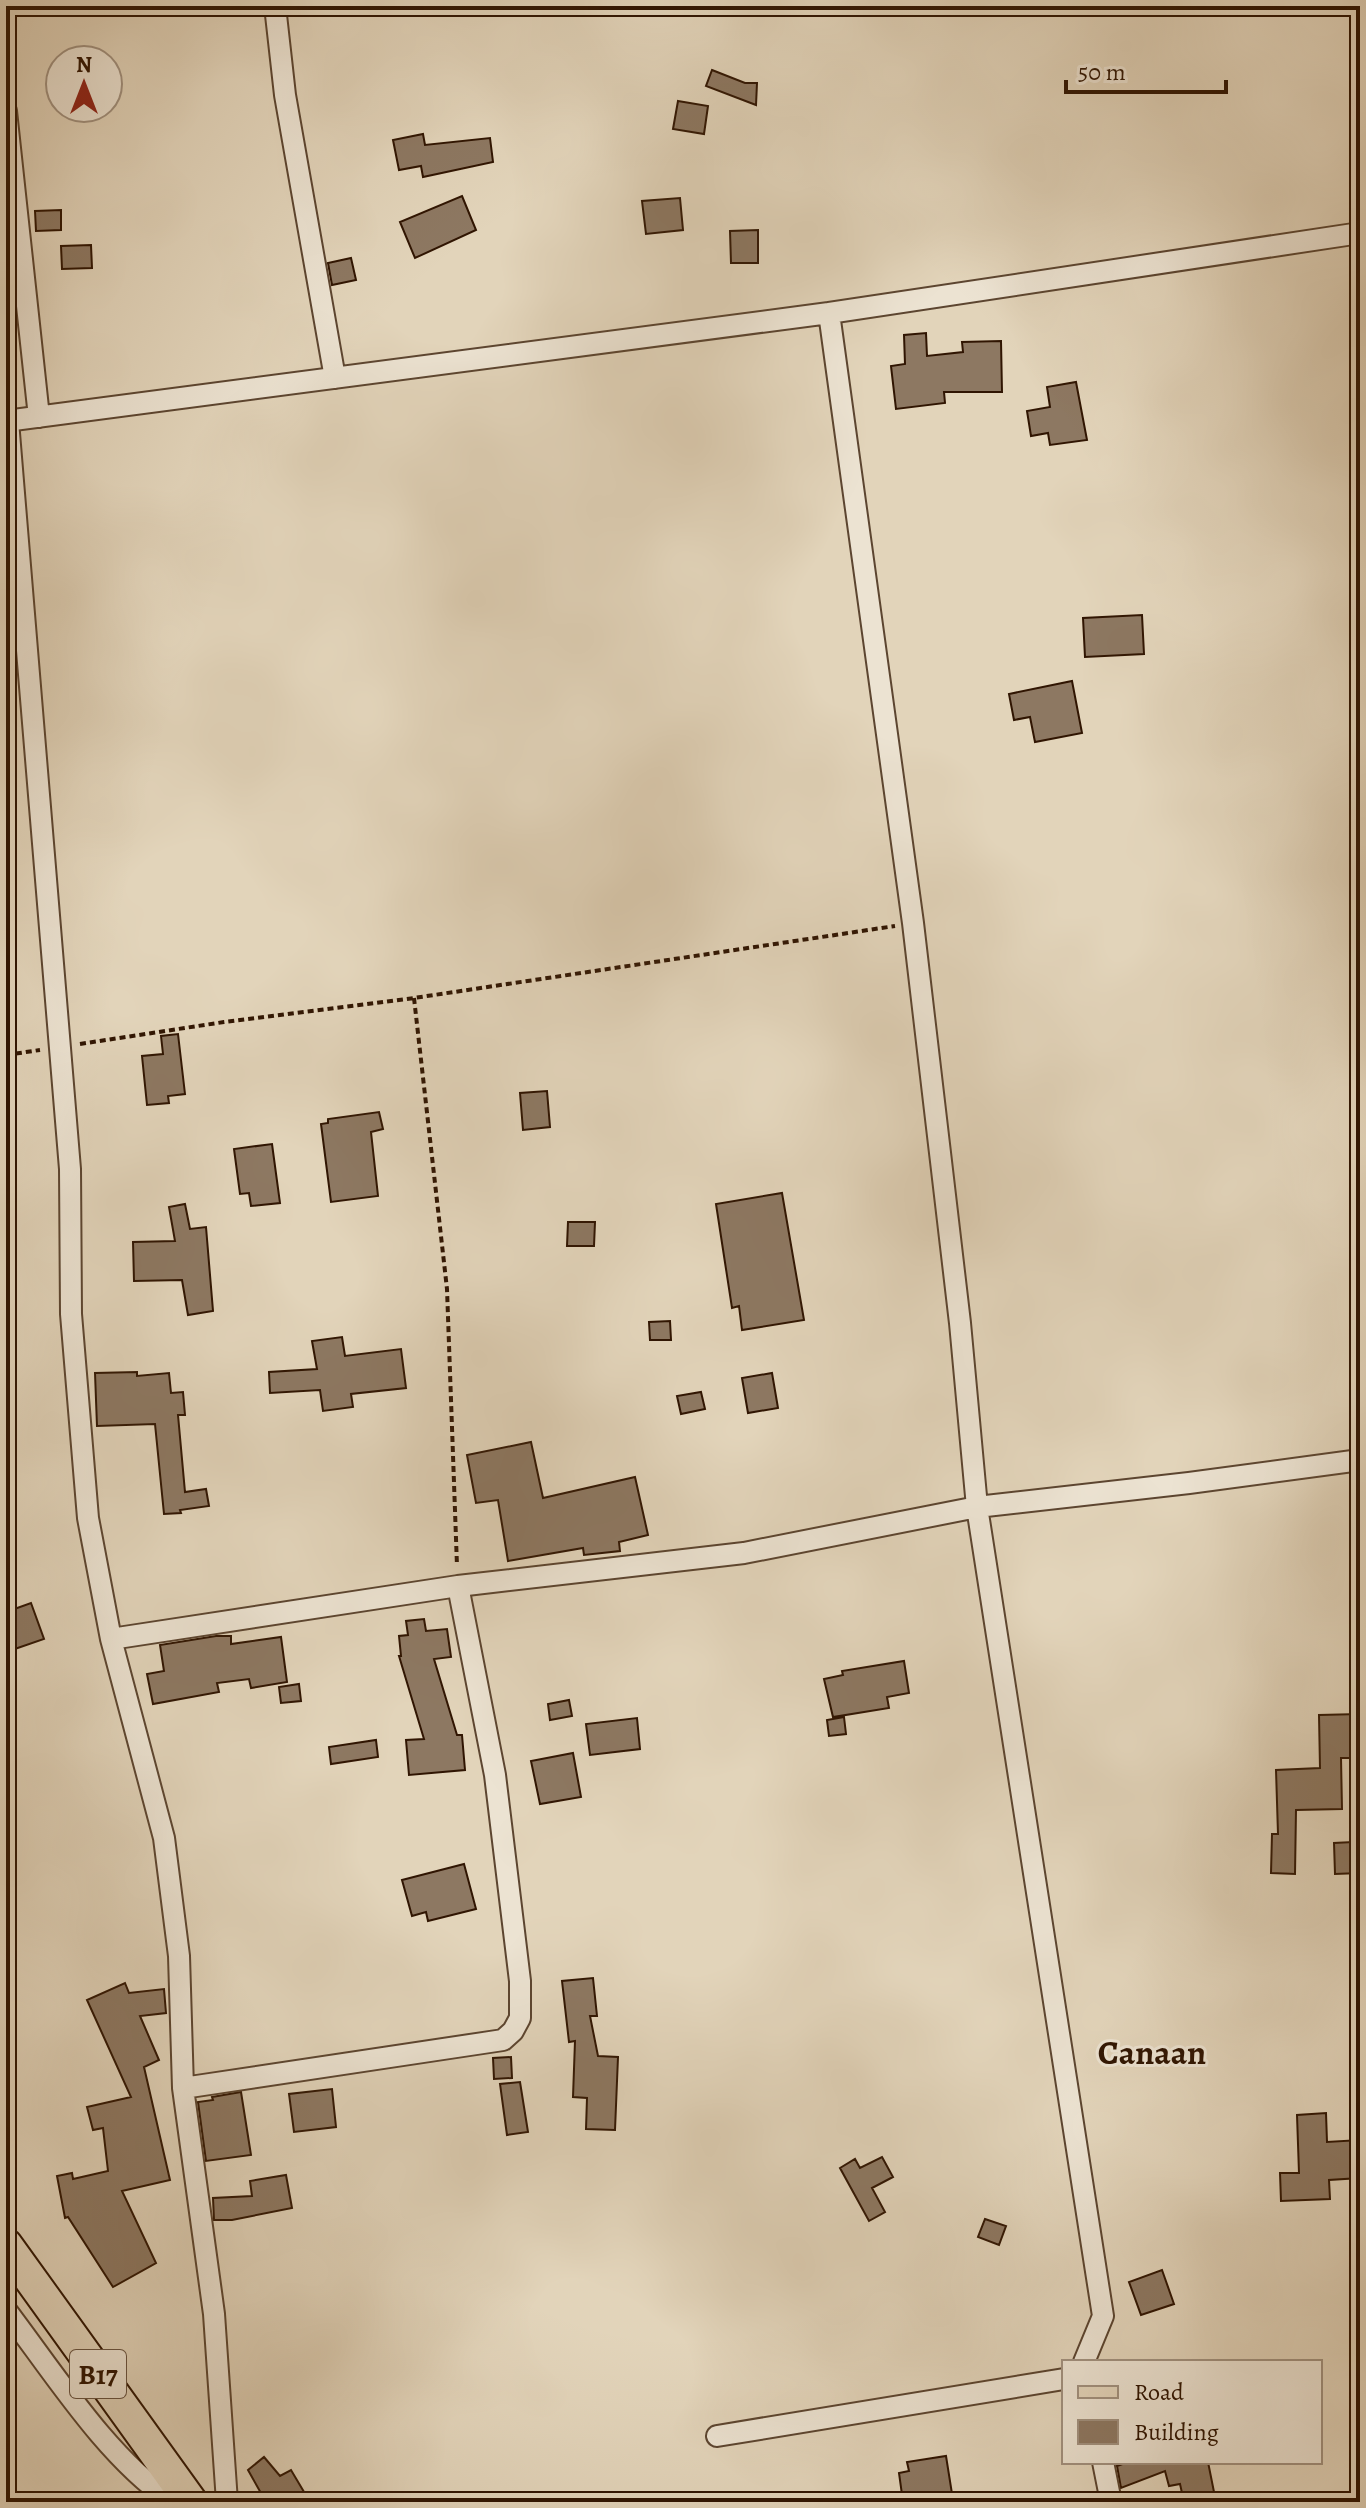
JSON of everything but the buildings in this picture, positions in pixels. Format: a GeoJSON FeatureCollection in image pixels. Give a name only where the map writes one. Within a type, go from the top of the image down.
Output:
{"type":"FeatureCollection","features":[{"type":"Feature","properties":{"kind":"main road","name":"B17"},"geometry":{"type":"LineString","coordinates":[[6,2245],[191,2502]]}},
{"type":"Feature","properties":{"kind":"street"},"geometry":{"type":"LineString","coordinates":[[275,6],[285,95],[335,378]]}},
{"type":"Feature","properties":{"kind":"street"},"geometry":{"type":"LineString","coordinates":[[6,111],[39,417]]}},
{"type":"Feature","properties":{"kind":"street"},"geometry":{"type":"LineString","coordinates":[[227,2502],[214,2314],[183,2088],[179,1956],[164,1838],[111,1639],[87,1502],[71,1314],[70,1169],[7,421],[829,313],[1360,233]]}},
{"type":"Feature","properties":{"kind":"street"},"geometry":{"type":"LineString","coordinates":[[829,313],[913,923],[960,1323],[977,1507],[1103,2316],[1085,2360]]}},
{"type":"Feature","properties":{"kind":"street"},"geometry":{"type":"LineString","coordinates":[[111,1639],[458,1586],[744,1553],[977,1507],[1360,1460]]}},
{"type":"Feature","properties":{"kind":"street"},"geometry":{"type":"LineString","coordinates":[[183,2088],[503,2040],[513,2031],[520,2018],[520,1981],[495,1775],[458,1586]]}},
{"type":"Feature","properties":{"kind":"street"},"geometry":{"type":"LineString","coordinates":[[6,2310],[112,2448],[156,2491],[173,2502]]}},
{"type":"Feature","properties":{"kind":"street"},"geometry":{"type":"LineString","coordinates":[[717,2436],[1062,2379]]}},
{"type":"Feature","properties":{"kind":"street"},"geometry":{"type":"LineString","coordinates":[[1103,2464],[1111,2502]]}},
{"type":"Feature","properties":{"kind":"path"},"geometry":{"type":"LineString","coordinates":[[6,1055],[913,923]]}},
{"type":"Feature","properties":{"kind":"path"},"geometry":{"type":"LineString","coordinates":[[414,998],[447,1289],[458,1586]]}},
{"type":"Feature","properties":{"kind":"district","name":"Canaan"},"geometry":{"type":"Point","coordinates":[1152,2052]}}]}
